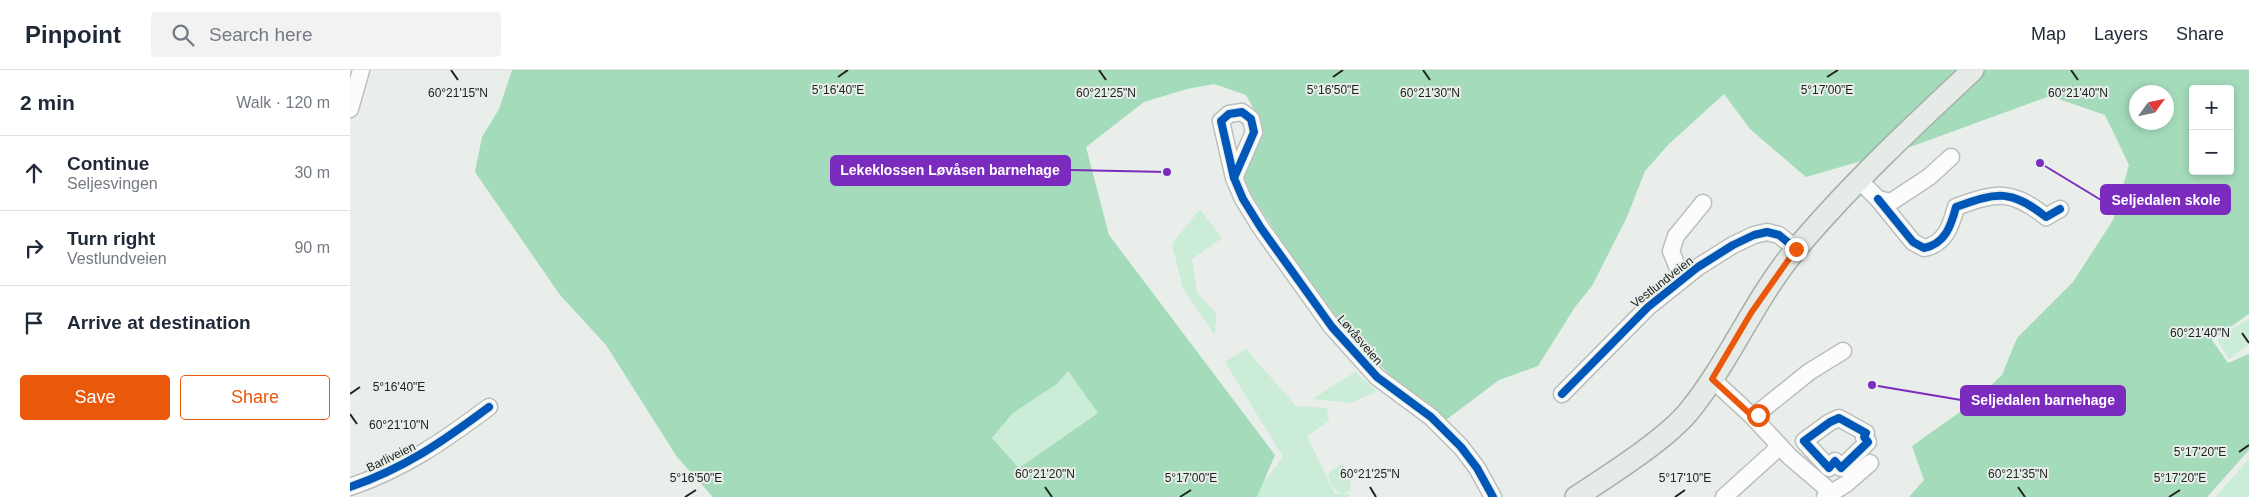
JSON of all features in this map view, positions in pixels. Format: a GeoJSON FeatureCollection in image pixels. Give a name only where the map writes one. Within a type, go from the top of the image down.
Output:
{"type":"FeatureCollection","features":[{"type":"Feature","properties":{"kind":"main road"},"geometry":{"type":"LineString","coordinates":[[1576,497],[1656,440],[1689,411],[1712,379],[1751,313],[1796,249],[1859,180],[1973,70]]}},
{"type":"Feature","properties":{"kind":"street"},"geometry":{"type":"LineString","coordinates":[[350,109],[361,70]]}},
{"type":"Feature","properties":{"kind":"street"},"geometry":{"type":"LineString","coordinates":[[1878,199],[1891,202],[1896,200],[1929,177],[1951,157]]}},
{"type":"Feature","properties":{"kind":"street","name":"Løvåsveien"},"geometry":{"type":"LineString","coordinates":[[1234,178],[1242,199],[1261,228],[1332,326],[1378,377],[1431,417],[1461,447],[1477,468],[1493,497]]}},
{"type":"Feature","properties":{"kind":"street"},"geometry":{"type":"LineString","coordinates":[[1859,180],[1878,199],[1913,242],[1924,248],[1937,243],[1945,237],[1956,207],[1983,197],[2004,195],[2027,201],[2046,217],[2060,210]]}},
{"type":"Feature","properties":{"kind":"street"},"geometry":{"type":"LineString","coordinates":[[1682,280],[1670,251],[1676,236],[1703,203]]}},
{"type":"Feature","properties":{"kind":"street","name":"Vestlundveien"},"geometry":{"type":"LineString","coordinates":[[1562,394],[1630,323],[1682,280],[1733,245],[1754,235],[1767,232],[1779,235],[1796,249]]}},
{"type":"Feature","properties":{"kind":"street"},"geometry":{"type":"LineString","coordinates":[[1754,417],[1809,372],[1843,351]]}},
{"type":"Feature","properties":{"kind":"street"},"geometry":{"type":"LineString","coordinates":[[1712,379],[1754,417],[1778,445],[1828,495],[1840,489],[1870,463]]}},
{"type":"Feature","properties":{"kind":"street","name":"Barliveien"},"geometry":{"type":"LineString","coordinates":[[350,487],[378,477],[428,451],[489,407]]}},
{"type":"Feature","properties":{"kind":"street"},"geometry":{"type":"LineString","coordinates":[[1724,497],[1776,450],[1778,445]]}},
{"type":"Feature","properties":{"kind":"green space"},"geometry":{"type":"Polygon","coordinates":[[[512,70],[2249,70],[2249,314],[2212,340],[2228,363],[2249,354],[2249,450],[2207,497],[1909,497],[1924,480],[1912,446],[1970,405],[2002,375],[2017,338],[2073,282],[2113,220],[2129,165],[2105,115],[2050,96],[1913,146],[1806,177],[1750,129],[1724,94],[1669,144],[1645,171],[1627,217],[1592,286],[1575,307],[1538,366],[1499,380],[1446,420],[1398,383],[1370,355],[1330,309],[1294,259],[1243,182],[1261,122],[1246,95],[1214,84],[1187,89],[1144,102],[1086,147],[1109,235],[1275,455],[1257,497],[713,497],[677,457],[606,345],[560,295],[475,172],[482,137],[499,109],[512,70]],[[1068,371],[1057,384],[1013,413],[992,438],[1019,468],[1098,413],[1068,371]]]}},
{"type":"Feature","properties":{"kind":"green space"},"geometry":{"type":"Polygon","coordinates":[[[1200,209],[1222,238],[1192,259],[1197,293],[1216,313],[1215,335],[1183,289],[1172,244],[1200,209]]]}},
{"type":"Feature","properties":{"kind":"green space"},"geometry":{"type":"Polygon","coordinates":[[[2249,318],[2249,345],[2229,359],[2217,340],[2249,318]]]}},
{"type":"Feature","properties":{"kind":"green space"},"geometry":{"type":"Polygon","coordinates":[[[1246,349],[1296,406],[1327,408],[1329,421],[1307,436],[1335,494],[1342,494],[1332,487],[1328,475],[1342,464],[1350,477],[1351,490],[1343,494],[1350,494],[1348,497],[1253,497],[1283,457],[1225,362],[1246,349]]]}},
{"type":"Feature","properties":{"kind":"green space"},"geometry":{"type":"Polygon","coordinates":[[[1068,371],[1098,413],[1019,468],[992,438],[1013,413],[1057,384],[1068,371]]]}},
{"type":"Feature","properties":{"kind":"green space"},"geometry":{"type":"Polygon","coordinates":[[[1355,372],[1377,391],[1351,403],[1312,399],[1355,372]]]}},
{"type":"Feature","properties":{"kind":"green space"},"geometry":{"type":"Polygon","coordinates":[[[2249,459],[2249,497],[2215,497],[2249,459]]]}},
{"type":"Feature","properties":{"kind":"cycle path"},"geometry":{"type":"LineString","coordinates":[[1234,178],[1254,132],[1251,119],[1242,112],[1229,114],[1221,121],[1234,178],[1243,199],[1261,228],[1332,327],[1377,377],[1431,417],[1461,447],[1477,468],[1493,497]]}},
{"type":"Feature","properties":{"kind":"cycle path"},"geometry":{"type":"LineString","coordinates":[[1878,199],[1913,242],[1924,248],[1937,243],[1946,233],[1956,207],[1982,198],[1993,196],[2013,198],[2034,208],[2046,217],[2060,209]]}},
{"type":"Feature","properties":{"kind":"cycle path"},"geometry":{"type":"LineString","coordinates":[[1562,394],[1648,307],[1698,267],[1733,245],[1754,235],[1767,232],[1779,235],[1796,249]]}},
{"type":"Feature","properties":{"kind":"cycle path"},"geometry":{"type":"LineString","coordinates":[[350,487],[406,463],[455,432],[489,407]]}},
{"type":"Feature","properties":{"kind":"cycle path"},"geometry":{"type":"LineString","coordinates":[[1839,418],[1866,433],[1864,437],[1868,442],[1841,468],[1835,461],[1829,468],[1804,441],[1830,422],[1839,418]]}},
{"type":"Feature","properties":{"kind":"place","name":"Seljedalen skole"},"geometry":{"type":"Point","coordinates":[2040,163]}},
{"type":"Feature","properties":{"kind":"place","name":"Lekeklossen Løvåsen barnehage"},"geometry":{"type":"Point","coordinates":[1167,172]}},
{"type":"Feature","properties":{"kind":"place","name":"Seljedalen barnehage"},"geometry":{"type":"Point","coordinates":[1872,385]}},
{"type":"Feature","properties":{"kind":"route"},"geometry":{"type":"LineString","coordinates":[[1758,415],[1754,417],[1712,379],[1751,313],[1796,249]]}}]}
